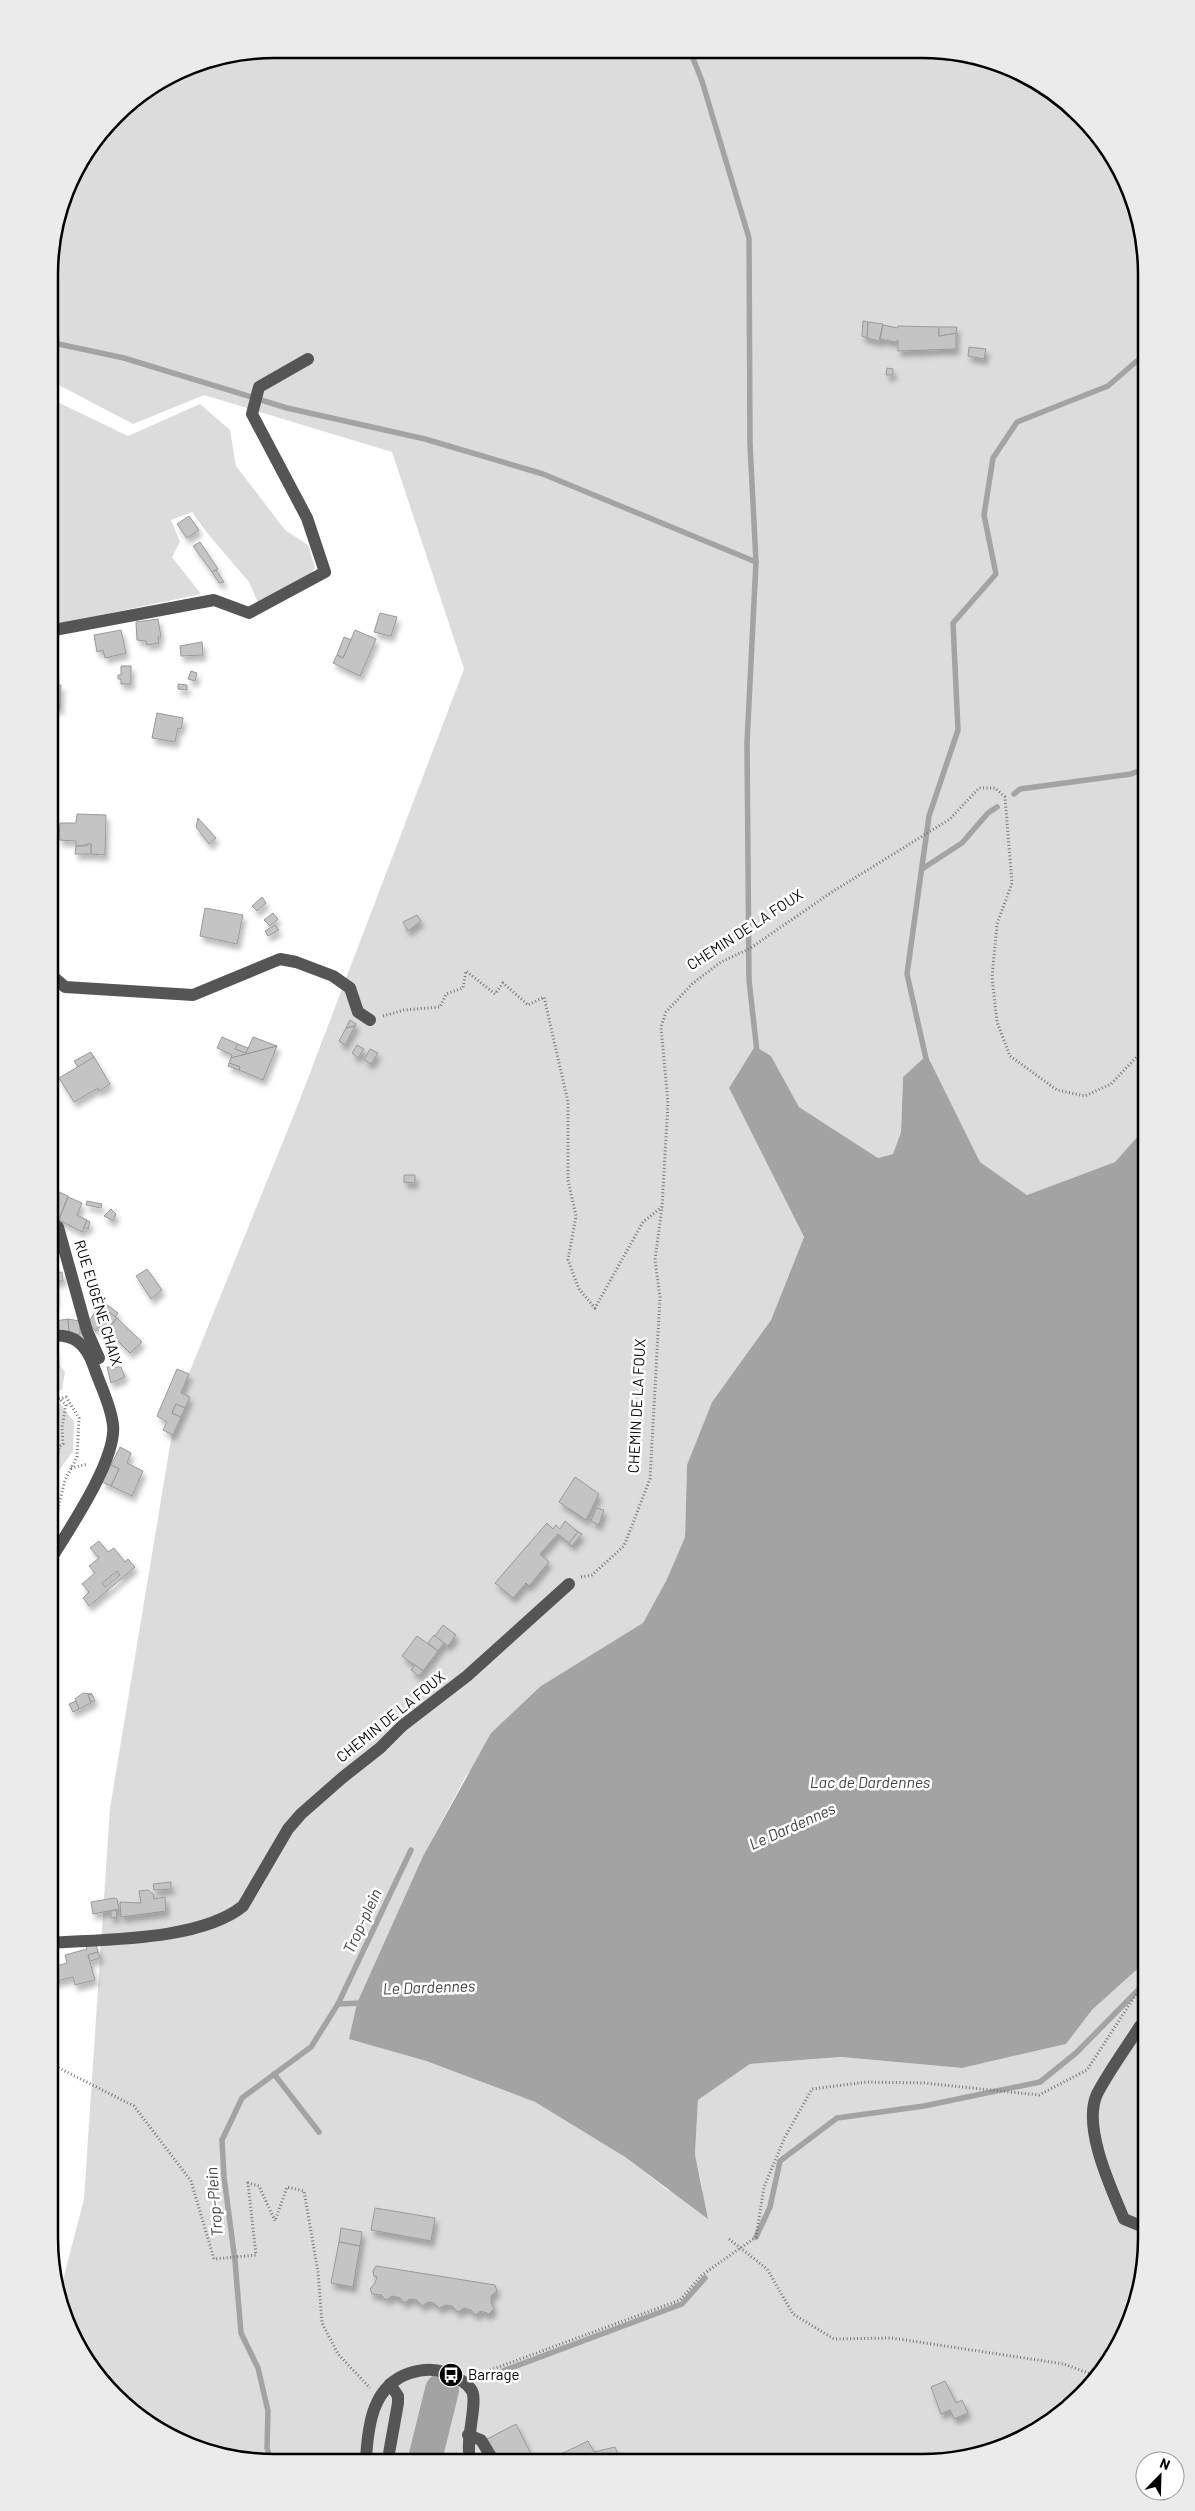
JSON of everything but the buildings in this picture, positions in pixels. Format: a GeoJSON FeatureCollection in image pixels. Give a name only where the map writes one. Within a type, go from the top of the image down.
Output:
{"type":"FeatureCollection","features":[{"type":"Feature","properties":{"kind":"street"},"geometry":{"type":"LineString","coordinates":[[58,629],[214,600],[249,613],[325,572],[307,518],[253,411],[260,387],[308,359]]}},
{"type":"Feature","properties":{"kind":"street"},"geometry":{"type":"LineString","coordinates":[[58,981],[65,987],[193,995],[280,960],[296,962],[333,976],[350,988],[358,1012],[370,1020]]}},
{"type":"Feature","properties":{"kind":"street","name":"RUE EUGÈNE CHAIX"},"geometry":{"type":"LineString","coordinates":[[58,1250],[87,1331],[104,1371],[101,1389]]}},
{"type":"Feature","properties":{"kind":"street"},"geometry":{"type":"LineString","coordinates":[[58,1336],[68,1336],[78,1340],[91,1358],[114,1427],[109,1450],[78,1514],[58,1547]]}},
{"type":"Feature","properties":{"kind":"street","name":"CHEMIN DE LA FOUX"},"geometry":{"type":"LineString","coordinates":[[58,1942],[182,1931],[204,1926],[233,1914],[243,1906],[288,1829],[301,1814],[380,1748],[402,1726],[467,1676],[569,1584]]}},
{"type":"Feature","properties":{"kind":"street"},"geometry":{"type":"LineString","coordinates":[[1138,2029],[1097,2095],[1092,2116],[1104,2174],[1124,2219],[1138,2225]]}},
{"type":"Feature","properties":{"kind":"street"},"geometry":{"type":"LineString","coordinates":[[367,2454],[370,2424],[379,2397],[397,2378],[420,2370],[437,2370],[461,2381],[472,2391],[474,2399],[468,2435],[470,2454]]}},
{"type":"Feature","properties":{"kind":"street"},"geometry":{"type":"LineString","coordinates":[[389,2454],[398,2403],[398,2396],[390,2384]]}},
{"type":"Feature","properties":{"kind":"street"},"geometry":{"type":"LineString","coordinates":[[468,2435],[481,2440],[489,2454]]}},
{"type":"Feature","properties":{"kind":"path","name":"CHEMIN DE LA FOUX"},"geometry":{"type":"LineString","coordinates":[[569,1584],[585,1575],[592,1575],[624,1546],[650,1479],[660,1296],[655,1260],[662,1206],[668,1103],[661,1027],[666,1012],[693,983],[721,962],[749,949],[832,892],[950,820],[979,788],[995,788],[1005,797],[1008,815],[1012,884],[998,924],[992,977],[997,1022],[1010,1056],[1057,1090],[1084,1096],[1111,1084],[1138,1055]]}},
{"type":"Feature","properties":{"kind":"path"},"geometry":{"type":"LineString","coordinates":[[370,1020],[404,1010],[440,1007],[446,994],[463,988],[466,970],[495,994],[503,983],[528,1005],[544,997],[568,1102],[568,1180],[576,1216],[568,1260],[578,1289],[596,1308],[643,1222],[662,1206]]}},
{"type":"Feature","properties":{"kind":"path"},"geometry":{"type":"LineString","coordinates":[[58,1447],[63,1444],[62,1427],[66,1416],[66,1405],[60,1399],[66,1397],[80,1418],[77,1457],[65,1480],[58,1509]]}},
{"type":"Feature","properties":{"kind":"path"},"geometry":{"type":"LineString","coordinates":[[461,2381],[680,2300],[702,2275],[756,2236],[764,2187],[785,2136],[812,2089],[867,2082],[924,2083],[1039,2095],[1087,2070],[1138,1991]]}},
{"type":"Feature","properties":{"kind":"path"},"geometry":{"type":"LineString","coordinates":[[58,2068],[134,2106],[191,2181],[214,2259],[256,2255],[248,2183],[259,2186],[275,2220],[287,2187],[304,2191],[318,2272],[322,2323],[338,2354],[379,2397]]}},
{"type":"Feature","properties":{"kind":"path"},"geometry":{"type":"LineString","coordinates":[[729,2239],[766,2269],[793,2314],[834,2339],[892,2338],[1064,2364],[1089,2373]]}},
{"type":"Feature","properties":{"kind":"shaded area"},"geometry":{"type":"Polygon","coordinates":[[[259,58],[950,59],[1004,74],[1030,86],[1053,102],[1093,142],[1109,166],[1121,191],[1136,245],[1138,274],[1138,1136],[1115,1162],[1027,1195],[980,1162],[927,1056],[903,1077],[901,1132],[893,1154],[878,1158],[799,1107],[771,1056],[755,1046],[729,1088],[804,1237],[771,1320],[712,1402],[687,1466],[685,1537],[666,1581],[643,1624],[541,1686],[466,1776],[423,1856],[357,2003],[350,2039],[426,2061],[535,2102],[625,2157],[669,2191],[703,2191],[695,2154],[698,2100],[750,2064],[841,2057],[962,2068],[1066,2044],[1092,2010],[1138,1969],[1138,2238],[1136,2266],[1126,2307],[1109,2346],[1084,2380],[1064,2400],[1042,2417],[1004,2437],[950,2452],[922,2454],[274,2454],[245,2452],[191,2437],[165,2425],[142,2409],[102,2369],[86,2346],[74,2320],[62,2282],[84,2199],[110,1808],[177,1403],[297,1107],[464,669],[392,452],[204,395],[133,424],[58,385],[58,259],[65,218],[74,191],[86,165],[111,131],[131,111],[165,86],[191,74],[218,65],[259,58]]]}},
{"type":"Feature","properties":{"kind":"shaded area"},"geometry":{"type":"Polygon","coordinates":[[[58,402],[128,436],[200,404],[230,430],[236,466],[285,530],[308,545],[315,567],[312,572],[259,605],[249,582],[192,512],[171,520],[180,542],[172,557],[201,594],[58,624],[58,402]]]}},
{"type":"Feature","properties":{"kind":"shaded area"},"geometry":{"type":"Polygon","coordinates":[[[58,1363],[65,1372],[62,1390],[58,1391],[58,1363]]]}},
{"type":"Feature","properties":{"kind":"shaded area"},"geometry":{"type":"Polygon","coordinates":[[[60,1403],[74,1422],[73,1451],[58,1472],[58,1404],[60,1403]]]}},
{"type":"Feature","properties":{"kind":"water","name":"Lac de Dardennes"},"geometry":{"type":"Polygon","coordinates":[[[755,1046],[771,1056],[799,1107],[878,1158],[893,1154],[901,1132],[903,1077],[927,1055],[980,1162],[1027,1195],[1115,1162],[1138,1136],[1138,1969],[1092,2010],[1066,2044],[962,2068],[841,2057],[750,2064],[698,2100],[695,2154],[708,2219],[625,2157],[535,2102],[426,2061],[349,2039],[357,2003],[423,1856],[491,1733],[541,1686],[643,1623],[666,1581],[685,1537],[687,1465],[712,1402],[771,1320],[804,1237],[729,1088],[755,1046]]]}},
{"type":"Feature","properties":{"kind":"waterway"},"geometry":{"type":"LineString","coordinates":[[693,58],[702,81],[749,238],[750,444],[756,562],[747,743],[749,980],[757,1052]]}},
{"type":"Feature","properties":{"kind":"waterway"},"geometry":{"type":"LineString","coordinates":[[58,344],[124,358],[287,408],[425,439],[543,474],[756,562]]}},
{"type":"Feature","properties":{"kind":"waterway"},"geometry":{"type":"LineString","coordinates":[[927,1063],[907,974],[929,816],[958,730],[953,623],[996,574],[984,515],[993,458],[1017,422],[1108,386],[1138,360]]}},
{"type":"Feature","properties":{"kind":"waterway"},"geometry":{"type":"LineString","coordinates":[[1014,794],[1020,789],[1131,774],[1138,771]]}},
{"type":"Feature","properties":{"kind":"waterway"},"geometry":{"type":"LineString","coordinates":[[922,869],[962,843],[988,813],[997,807]]}},
{"type":"Feature","properties":{"kind":"waterway","name":"Trop-plein"},"geometry":{"type":"LineString","coordinates":[[338,2004],[411,1850]]}},
{"type":"Feature","properties":{"kind":"waterway"},"geometry":{"type":"LineString","coordinates":[[756,2237],[770,2207],[780,2161],[837,2118],[924,2106],[1040,2082],[1076,2053],[1138,1990]]}},
{"type":"Feature","properties":{"kind":"waterway","name":"Trop-Plein"},"geometry":{"type":"LineString","coordinates":[[269,2454],[267,2448],[268,2411],[258,2368],[241,2333],[235,2261],[224,2177],[222,2140],[242,2098],[311,2047],[338,2004],[363,2003]]}},
{"type":"Feature","properties":{"kind":"waterway"},"geometry":{"type":"LineString","coordinates":[[274,2074],[319,2132]]}},
{"type":"Feature","properties":{"kind":"waterway"},"geometry":{"type":"LineString","coordinates":[[484,2378],[682,2304],[705,2278]]}},
{"type":"Feature","properties":{"kind":"waterway"},"geometry":{"type":"LineString","coordinates":[[426,2454],[442,2390]]}},
{"type":"Feature","properties":{"kind":"place","name":"Barrage"},"geometry":{"type":"Point","coordinates":[451,2375]}},
{"type":"Feature","properties":{"kind":"water label","name":"Le Dardennes"},"geometry":{"type":"Point","coordinates":[792,1826]}},
{"type":"Feature","properties":{"kind":"water label","name":"Le Dardennes"},"geometry":{"type":"Point","coordinates":[429,1987]}}]}
